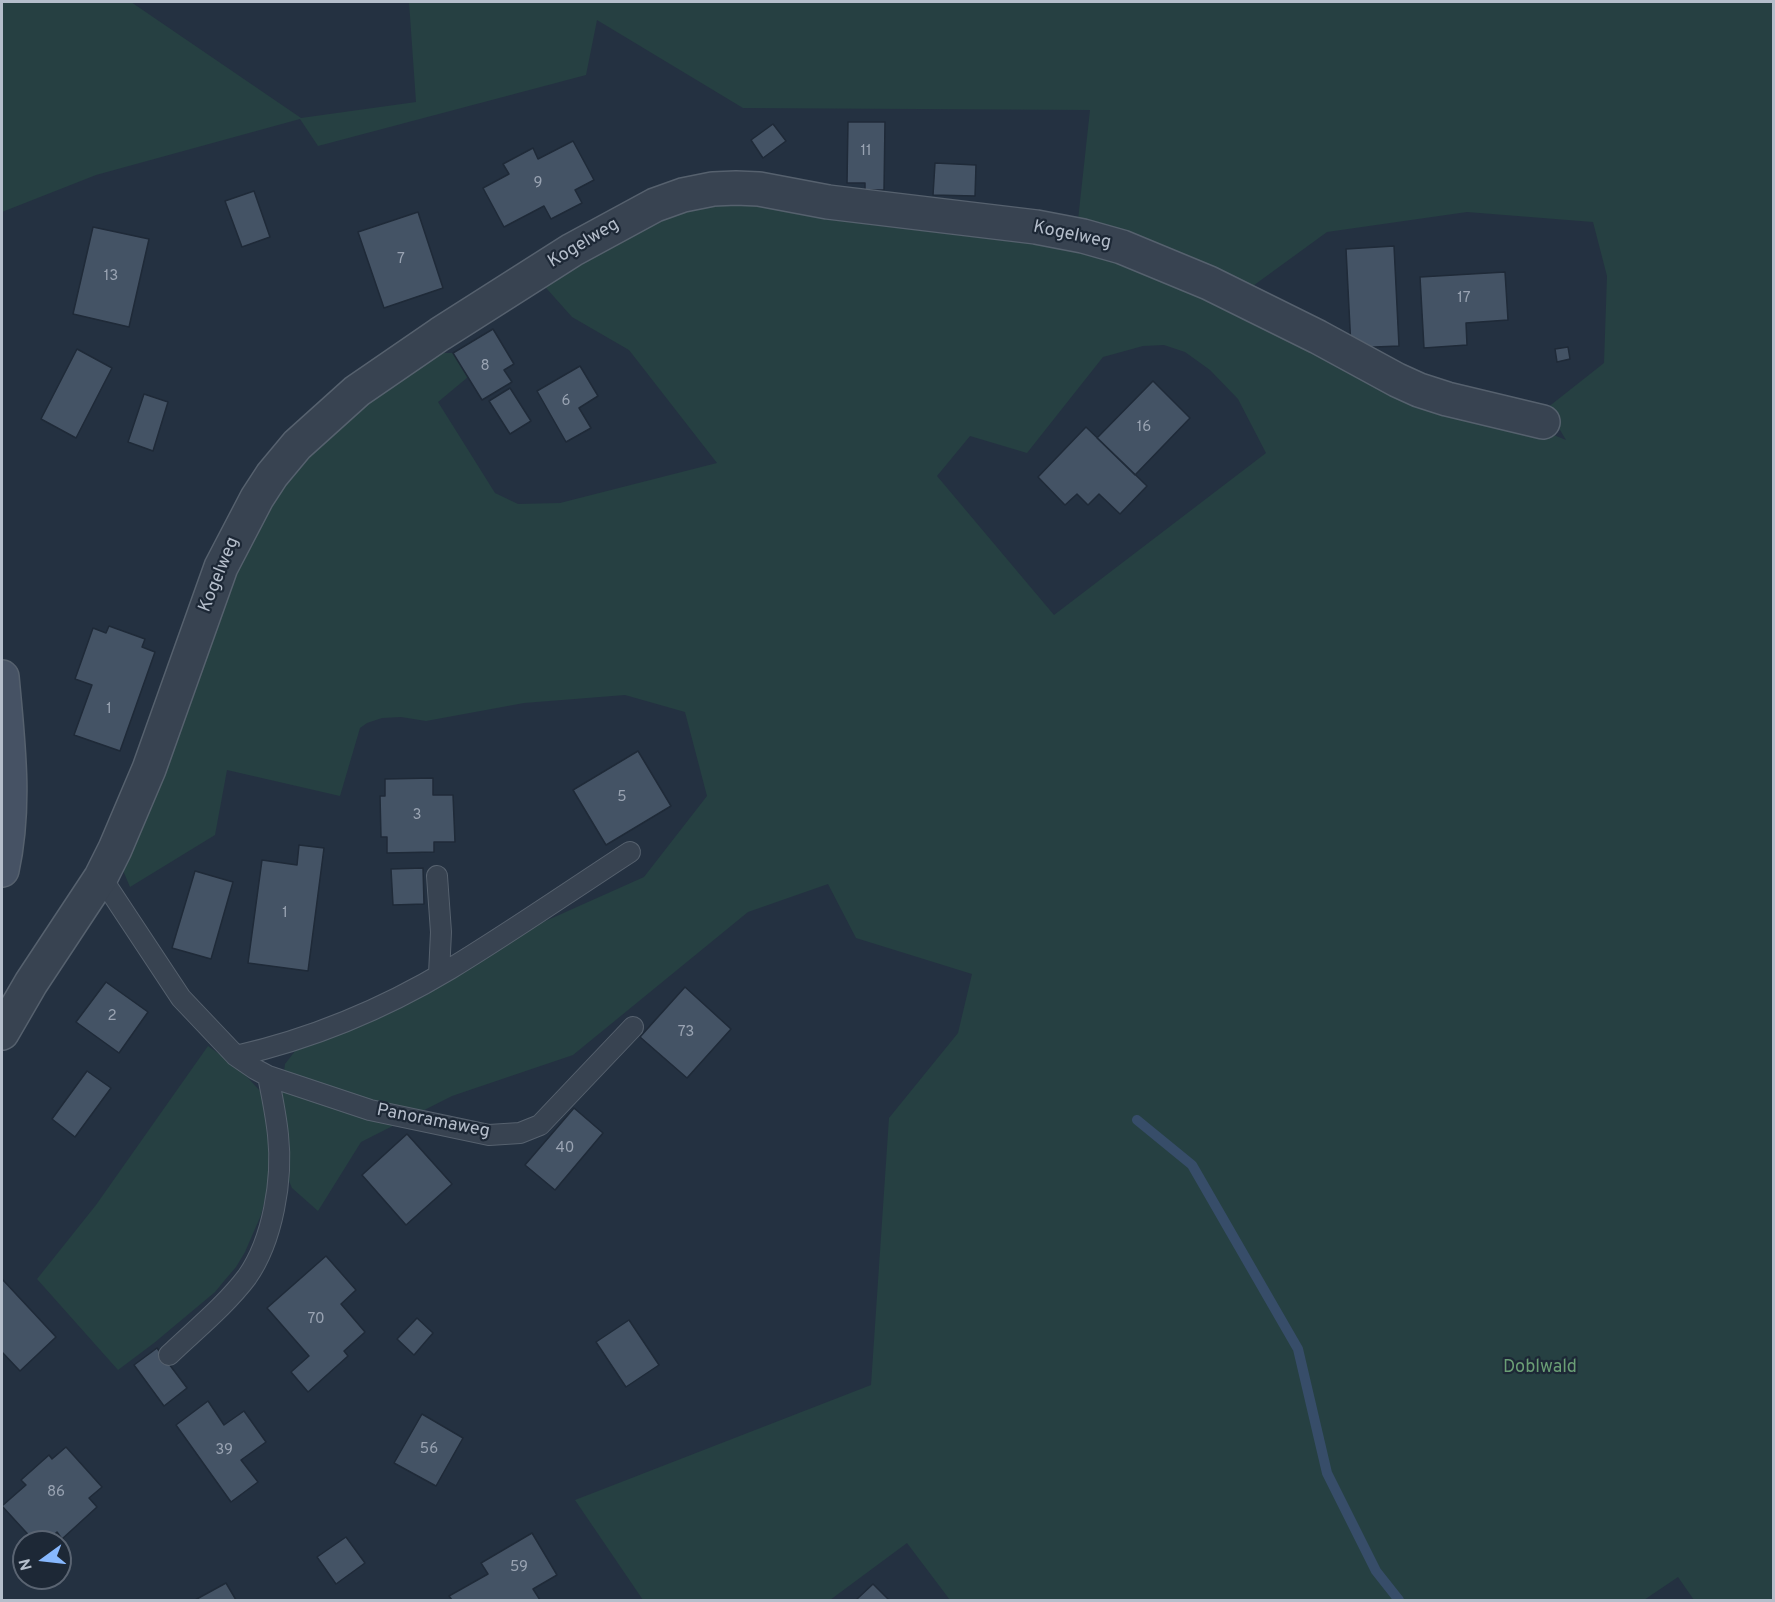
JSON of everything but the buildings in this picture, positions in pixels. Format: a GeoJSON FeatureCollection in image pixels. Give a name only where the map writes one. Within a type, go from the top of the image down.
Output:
{"type":"FeatureCollection","features":[{"type":"Feature","properties":{"kind":"main road"},"geometry":{"type":"LineString","coordinates":[[2,677],[10,766],[10,806],[7,846],[2,870]]}},
{"type":"Feature","properties":{"kind":"street","name":"Kogelweg"},"geometry":{"type":"LineString","coordinates":[[2,1033],[31,983],[101,877],[127,823],[145,778],[221,567],[256,498],[297,445],[357,391],[440,334],[572,250],[655,205],[683,195],[712,189],[759,189],[828,202],[1083,236],[1122,247],[1209,284],[1318,337],[1396,380],[1419,390],[1543,422]]}},
{"type":"Feature","properties":{"kind":"lane"},"geometry":{"type":"LineString","coordinates":[[236,1056],[272,1048],[387,1002],[439,974],[630,852]]}},
{"type":"Feature","properties":{"kind":"lane"},"geometry":{"type":"LineString","coordinates":[[437,876],[441,932],[439,974]]}},
{"type":"Feature","properties":{"kind":"lane","name":"Panoramaweg"},"geometry":{"type":"LineString","coordinates":[[101,877],[181,998],[236,1056],[268,1076],[370,1110],[489,1135],[520,1133],[540,1125],[633,1026]]}},
{"type":"Feature","properties":{"kind":"lane"},"geometry":{"type":"LineString","coordinates":[[169,1355],[235,1291],[248,1275],[265,1239],[276,1200],[279,1156],[278,1135],[268,1076]]}},
{"type":"Feature","properties":{"kind":"green space","name":"Doblwald"},"geometry":{"type":"Polygon","coordinates":[[[2,2],[131,2],[301,118],[416,102],[409,2],[1773,2],[1773,1600],[1694,1600],[1678,1577],[1644,1600],[950,1600],[907,1543],[830,1600],[643,1600],[575,1500],[871,1385],[889,1118],[958,1033],[972,974],[856,938],[828,884],[748,912],[573,1055],[452,1096],[361,1142],[318,1211],[292,1188],[285,1172],[280,1102],[285,1064],[299,1046],[521,932],[644,877],[707,796],[685,712],[625,695],[524,703],[426,721],[401,717],[382,718],[360,728],[340,796],[227,770],[215,835],[130,887],[122,868],[228,570],[279,480],[425,353],[453,353],[468,377],[438,402],[495,493],[518,504],[560,503],[717,463],[629,350],[572,317],[539,280],[576,257],[713,197],[1081,243],[1566,440],[1547,408],[1604,363],[1607,276],[1593,222],[1467,212],[1327,232],[1246,291],[1078,220],[1090,110],[743,108],[597,20],[586,75],[318,146],[300,119],[96,175],[2,212],[2,2]],[[1164,345],[1143,346],[1103,357],[1027,453],[970,436],[937,476],[1054,615],[1266,453],[1238,399],[1210,370],[1185,352],[1164,345]]]}},
{"type":"Feature","properties":{"kind":"green space"},"geometry":{"type":"Polygon","coordinates":[[[208,1046],[239,1068],[261,1092],[268,1111],[272,1173],[261,1215],[245,1252],[215,1292],[118,1370],[37,1279],[96,1205],[208,1046]]]}},
{"type":"Feature","properties":{"kind":"waterway"},"geometry":{"type":"LineString","coordinates":[[1137,1120],[1192,1165],[1298,1349],[1327,1473],[1376,1571],[1399,1600]]}}]}
